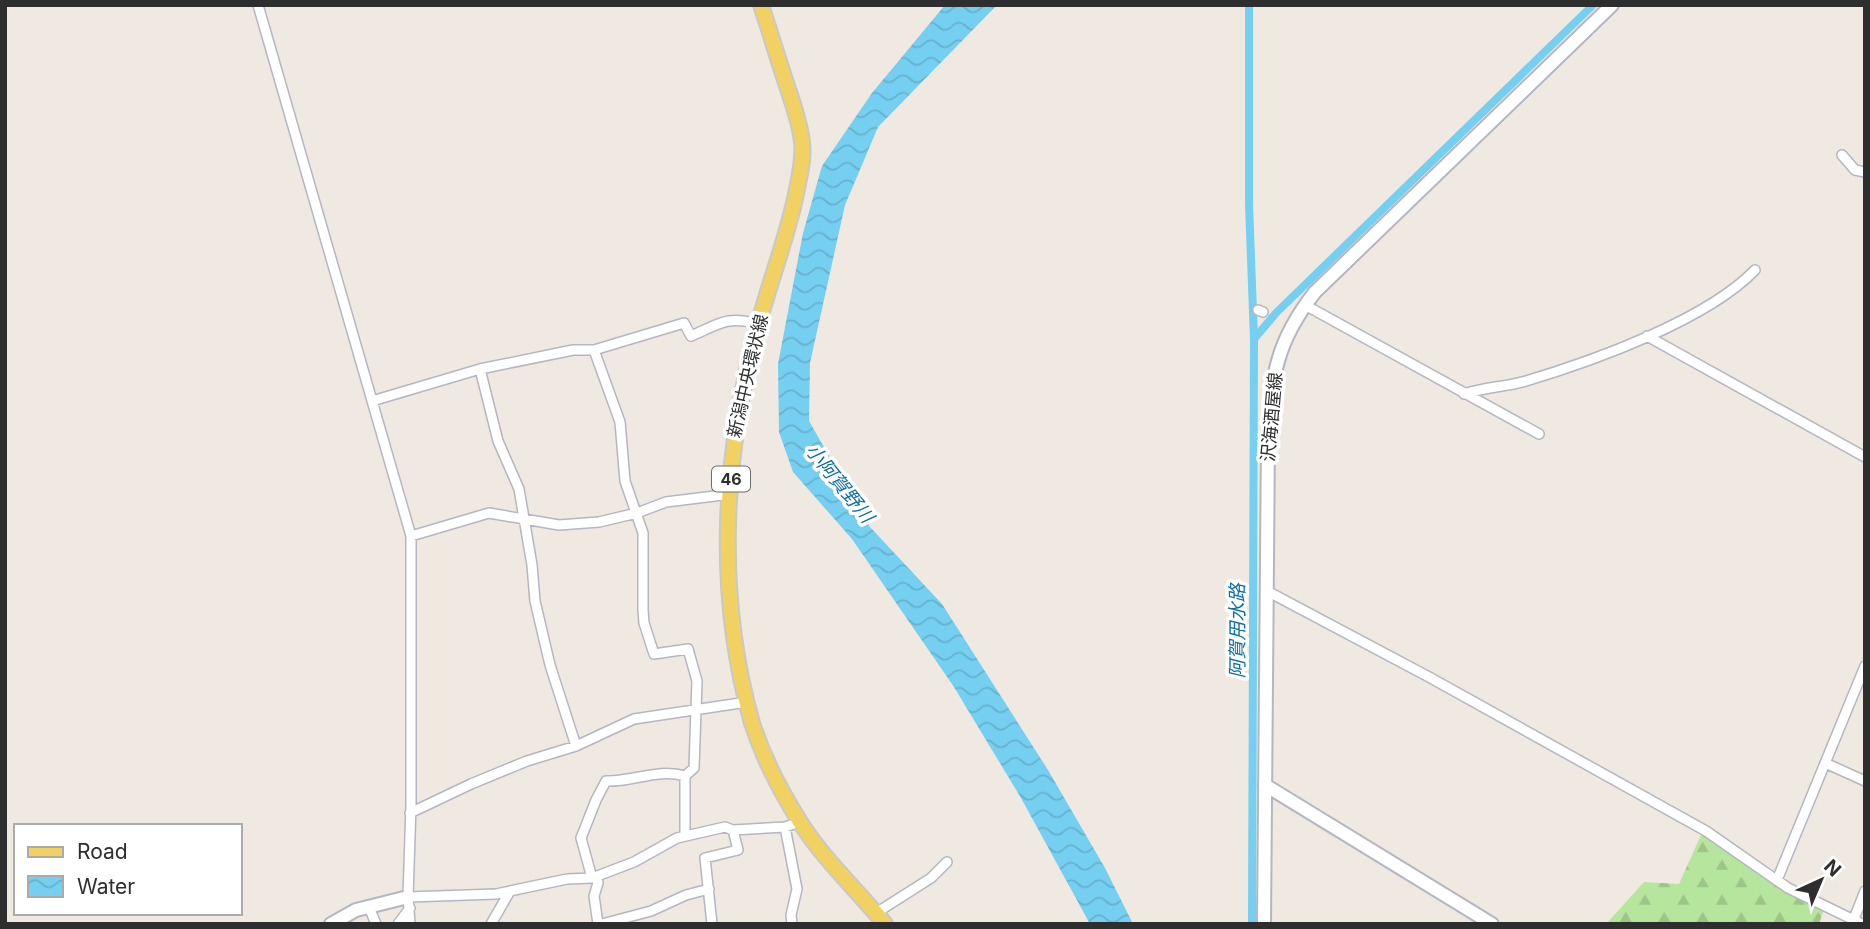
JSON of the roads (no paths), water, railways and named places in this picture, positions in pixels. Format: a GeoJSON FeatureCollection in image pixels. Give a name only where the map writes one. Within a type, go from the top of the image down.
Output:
{"type":"FeatureCollection","features":[{"type":"Feature","properties":{"kind":"main road","name":"新潟中央環状線"},"geometry":{"type":"LineString","coordinates":[[761,5],[803,143],[802,164],[793,208],[758,324],[737,410],[731,452],[726,558],[733,625],[747,702],[767,761],[800,822],[825,856],[881,918]]}},
{"type":"Feature","properties":{"kind":"main road","name":"沢海酒屋線"},"geometry":{"type":"LineString","coordinates":[[1264,924],[1268,439],[1271,382],[1279,352],[1292,324],[1325,282],[1612,5]]}},
{"type":"Feature","properties":{"kind":"main road"},"geometry":{"type":"LineString","coordinates":[[1265,785],[1492,924]]}},
{"type":"Feature","properties":{"kind":"main road"},"geometry":{"type":"LineString","coordinates":[[331,924],[356,910],[409,902]]}},
{"type":"Feature","properties":{"kind":"street"},"geometry":{"type":"LineString","coordinates":[[258,5],[411,536],[411,924]]}},
{"type":"Feature","properties":{"kind":"street"},"geometry":{"type":"LineString","coordinates":[[1842,155],[1855,170],[1865,172]]}},
{"type":"Feature","properties":{"kind":"street"},"geometry":{"type":"LineString","coordinates":[[1464,394],[1484,387],[1524,382],[1647,336],[1697,313],[1726,295],[1755,270]]}},
{"type":"Feature","properties":{"kind":"street"},"geometry":{"type":"LineString","coordinates":[[1305,305],[1539,434]]}},
{"type":"Feature","properties":{"kind":"street"},"geometry":{"type":"LineString","coordinates":[[372,401],[480,369],[573,350],[594,351],[684,323],[691,336],[728,320],[739,319],[758,324]]}},
{"type":"Feature","properties":{"kind":"street"},"geometry":{"type":"LineString","coordinates":[[1647,336],[1865,457]]}},
{"type":"Feature","properties":{"kind":"street"},"geometry":{"type":"LineString","coordinates":[[594,351],[620,422],[625,481],[643,533],[645,623],[654,654],[688,649],[697,681],[694,768],[685,776],[685,836]]}},
{"type":"Feature","properties":{"kind":"street"},"geometry":{"type":"LineString","coordinates":[[480,369],[498,441],[519,489],[535,601],[550,666],[576,746]]}},
{"type":"Feature","properties":{"kind":"street"},"geometry":{"type":"LineString","coordinates":[[411,536],[489,513],[559,525],[599,522],[637,513],[666,502],[731,494]]}},
{"type":"Feature","properties":{"kind":"street"},"geometry":{"type":"LineString","coordinates":[[1267,591],[1429,677],[1706,831],[1777,880],[1856,922],[1865,891]]}},
{"type":"Feature","properties":{"kind":"street"},"geometry":{"type":"LineString","coordinates":[[1777,880],[1865,666]]}},
{"type":"Feature","properties":{"kind":"street"},"geometry":{"type":"LineString","coordinates":[[410,813],[453,792],[527,761],[576,746],[634,719],[747,702]]}},
{"type":"Feature","properties":{"kind":"street"},"geometry":{"type":"LineString","coordinates":[[1825,763],[1865,781]]}},
{"type":"Feature","properties":{"kind":"street"},"geometry":{"type":"LineString","coordinates":[[685,776],[649,774],[606,781],[581,838],[598,883],[594,897],[600,924],[652,911],[686,895],[709,889]]}},
{"type":"Feature","properties":{"kind":"street"},"geometry":{"type":"LineString","coordinates":[[409,902],[510,891],[567,879],[594,877],[613,872],[677,838],[725,827],[733,830],[785,827],[800,822]]}},
{"type":"Feature","properties":{"kind":"street"},"geometry":{"type":"LineString","coordinates":[[785,827],[797,889],[791,915],[792,924]]}},
{"type":"Feature","properties":{"kind":"street"},"geometry":{"type":"LineString","coordinates":[[712,924],[705,858],[738,850],[733,830]]}},
{"type":"Feature","properties":{"kind":"street"},"geometry":{"type":"LineString","coordinates":[[881,918],[947,862]]}},
{"type":"Feature","properties":{"kind":"street"},"geometry":{"type":"LineString","coordinates":[[491,924],[510,891]]}},
{"type":"Feature","properties":{"kind":"street"},"geometry":{"type":"LineString","coordinates":[[398,924],[409,902]]}},
{"type":"Feature","properties":{"kind":"street"},"geometry":{"type":"LineString","coordinates":[[369,907],[376,924]]}},
{"type":"Feature","properties":{"kind":"water","name":"小阿賀野川"},"geometry":{"type":"Polygon","coordinates":[[[945,5],[997,5],[878,127],[845,205],[810,363],[809,421],[870,527],[942,604],[1048,770],[1105,868],[1133,924],[1090,924],[1021,798],[954,687],[852,539],[793,472],[779,432],[778,364],[803,233],[822,166],[872,93],[945,5]]]}},
{"type":"Feature","properties":{"kind":"waterway","name":"阿賀用水路"},"geometry":{"type":"LineString","coordinates":[[1249,5],[1249,204],[1254,339],[1252,924]]}},
{"type":"Feature","properties":{"kind":"waterway"},"geometry":{"type":"LineString","coordinates":[[1254,339],[1276,313],[1593,5]]}}]}
